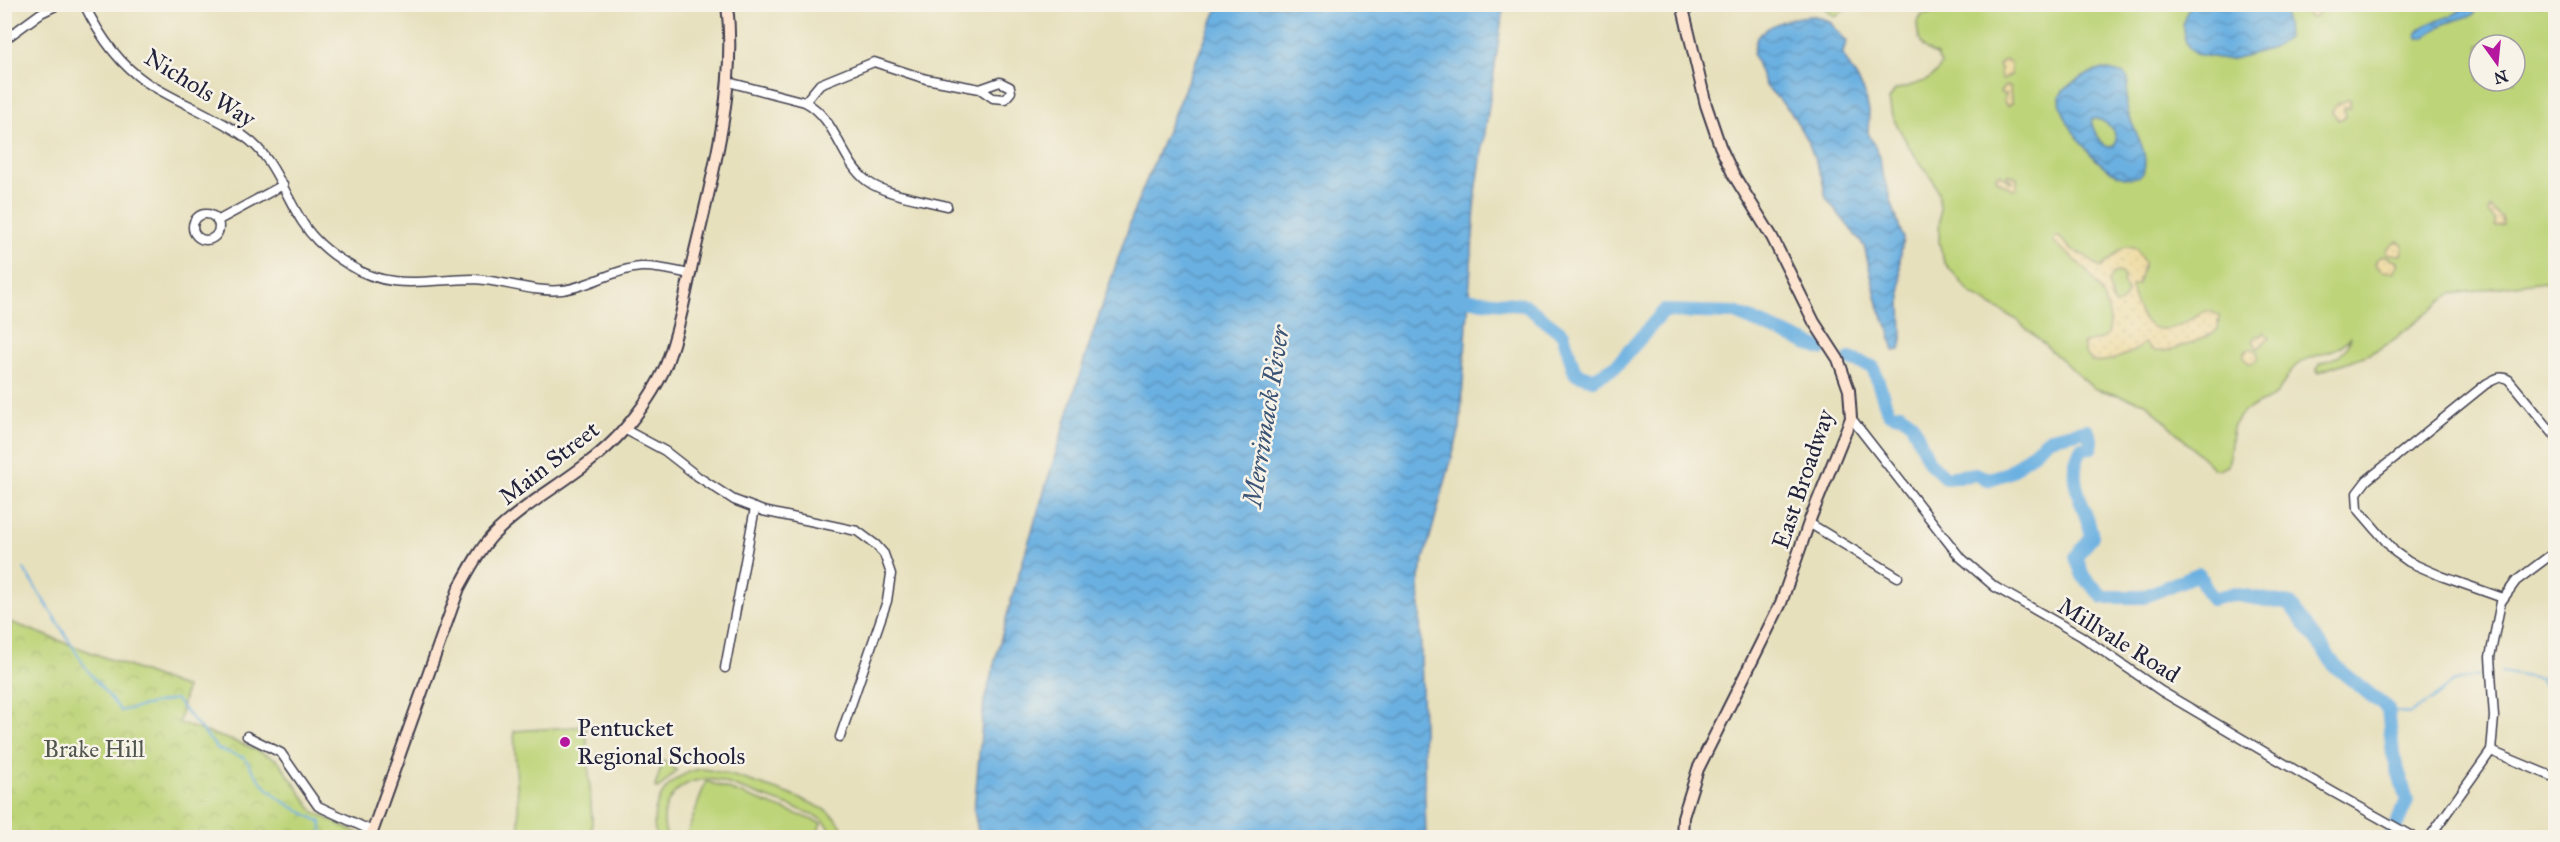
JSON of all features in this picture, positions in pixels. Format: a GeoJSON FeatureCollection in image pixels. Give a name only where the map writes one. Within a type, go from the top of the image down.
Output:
{"type":"FeatureCollection","features":[{"type":"Feature","properties":{"kind":"main road","name":"Main Street"},"geometry":{"type":"LineString","coordinates":[[371,834],[456,596],[480,552],[492,536],[518,513],[601,453],[624,429],[648,396],[665,367],[690,274],[711,179],[728,82],[730,29],[728,4]]}},
{"type":"Feature","properties":{"kind":"main road","name":"East Broadway"},"geometry":{"type":"LineString","coordinates":[[1682,4],[1697,72],[1716,138],[1733,174],[1772,237],[1814,322],[1838,359],[1849,390],[1851,418],[1809,523],[1781,603],[1698,769],[1683,817],[1682,837]]}},
{"type":"Feature","properties":{"kind":"street"},"geometry":{"type":"LineString","coordinates":[[4,40],[42,13],[60,4]]}},
{"type":"Feature","properties":{"kind":"street","name":"Nichols Way"},"geometry":{"type":"LineString","coordinates":[[84,4],[100,33],[132,71],[145,81],[247,138],[271,165],[304,225],[327,250],[351,267],[388,280],[426,284],[473,279],[549,291],[570,288],[640,267],[690,274]]}},
{"type":"Feature","properties":{"kind":"street"},"geometry":{"type":"LineString","coordinates":[[805,102],[820,84],[874,62],[926,79],[980,89]]}},
{"type":"Feature","properties":{"kind":"street"},"geometry":{"type":"LineString","coordinates":[[728,82],[805,102],[815,107],[826,119],[858,171],[867,181],[879,188],[947,206]]}},
{"type":"Feature","properties":{"kind":"street"},"geometry":{"type":"LineString","coordinates":[[217,221],[283,185]]}},
{"type":"Feature","properties":{"kind":"street"},"geometry":{"type":"LineString","coordinates":[[2503,597],[2441,576],[2409,562],[2395,552],[2369,523],[2358,508],[2357,493],[2367,480],[2486,384],[2497,378],[2505,377],[2509,380],[2556,437]]}},
{"type":"Feature","properties":{"kind":"street","name":"Millvale Road"},"geometry":{"type":"LineString","coordinates":[[1851,418],[1959,556],[1989,583],[2025,606],[2081,636],[2161,691],[2415,837]]}},
{"type":"Feature","properties":{"kind":"street"},"geometry":{"type":"LineString","coordinates":[[624,429],[665,451],[720,493],[755,508],[857,531],[876,545],[889,565],[891,585],[840,737]]}},
{"type":"Feature","properties":{"kind":"street"},"geometry":{"type":"LineString","coordinates":[[725,668],[755,508]]}},
{"type":"Feature","properties":{"kind":"street"},"geometry":{"type":"LineString","coordinates":[[1809,523],[1898,577]]}},
{"type":"Feature","properties":{"kind":"street"},"geometry":{"type":"LineString","coordinates":[[2429,837],[2491,751],[2494,717],[2490,657],[2494,626],[2503,597],[2516,581],[2556,551]]}},
{"type":"Feature","properties":{"kind":"street"},"geometry":{"type":"LineString","coordinates":[[247,736],[281,753],[318,806],[371,834]]}},
{"type":"Feature","properties":{"kind":"street"},"geometry":{"type":"LineString","coordinates":[[2491,751],[2556,778]]}},
{"type":"Feature","properties":{"kind":"green space"},"geometry":{"type":"Polygon","coordinates":[[[1821,5],[1848,5],[1835,17],[1821,5]]]}},
{"type":"Feature","properties":{"kind":"green space"},"geometry":{"type":"Polygon","coordinates":[[[1945,5],[2555,5],[2555,292],[2544,281],[2451,294],[2388,344],[2367,355],[2318,372],[2319,364],[2344,351],[2351,336],[2340,347],[2298,364],[2277,394],[2243,412],[2232,432],[2228,466],[2214,469],[2146,403],[2093,388],[2017,320],[1971,294],[1944,262],[1939,242],[1938,192],[1933,180],[1911,150],[1892,116],[1889,100],[1895,90],[1928,79],[1938,71],[1941,65],[1937,55],[1927,51],[1921,44],[1917,23],[1922,15],[1939,12],[1945,5]]]}},
{"type":"Feature","properties":{"kind":"green space","name":"Brake Hill"},"geometry":{"type":"Polygon","coordinates":[[[5,620],[186,688],[179,723],[245,745],[278,760],[314,812],[359,834],[358,837],[5,837],[5,620]]]}},
{"type":"Feature","properties":{"kind":"green space"},"geometry":{"type":"Polygon","coordinates":[[[586,726],[593,837],[520,837],[514,731],[586,726]]]}},
{"type":"Feature","properties":{"kind":"green space"},"geometry":{"type":"Polygon","coordinates":[[[663,761],[677,770],[658,789],[655,787],[663,761]]]}},
{"type":"Feature","properties":{"kind":"green space"},"geometry":{"type":"Polygon","coordinates":[[[700,769],[745,779],[818,807],[834,817],[842,826],[847,837],[837,837],[824,821],[812,814],[720,781],[707,779],[695,781],[675,792],[665,812],[664,824],[667,837],[656,837],[655,813],[663,793],[678,778],[700,769]]]}},
{"type":"Feature","properties":{"kind":"green space"},"geometry":{"type":"Polygon","coordinates":[[[706,781],[821,823],[816,837],[686,837],[706,781]]]}},
{"type":"Feature","properties":{"kind":"sand"},"geometry":{"type":"Polygon","coordinates":[[[2304,5],[2320,5],[2318,13],[2313,18],[2309,17],[2304,5]]]}},
{"type":"Feature","properties":{"kind":"sand"},"geometry":{"type":"Polygon","coordinates":[[[2005,60],[2011,62],[2011,75],[2003,79],[1999,65],[2005,60]]]}},
{"type":"Feature","properties":{"kind":"sand"},"geometry":{"type":"Polygon","coordinates":[[[2005,86],[2010,87],[2011,104],[2007,106],[2003,100],[2006,94],[2000,92],[2005,86]]]}},
{"type":"Feature","properties":{"kind":"sand"},"geometry":{"type":"Polygon","coordinates":[[[2350,100],[2349,109],[2344,107],[2346,117],[2338,120],[2332,111],[2336,104],[2350,100]]]}},
{"type":"Feature","properties":{"kind":"sand"},"geometry":{"type":"Polygon","coordinates":[[[2001,174],[2010,182],[2012,181],[2007,177],[2008,174],[2017,178],[2017,188],[2012,189],[1997,180],[1996,176],[2001,174]]]}},
{"type":"Feature","properties":{"kind":"sand"},"geometry":{"type":"Polygon","coordinates":[[[2490,207],[2502,218],[2503,225],[2495,226],[2495,219],[2488,212],[2490,207]]]}},
{"type":"Feature","properties":{"kind":"sand"},"geometry":{"type":"Polygon","coordinates":[[[2055,237],[2059,237],[2073,251],[2084,255],[2100,268],[2124,247],[2136,248],[2144,263],[2138,284],[2131,288],[2137,308],[2146,322],[2160,329],[2170,328],[2206,311],[2211,311],[2219,316],[2218,329],[2198,340],[2168,350],[2155,351],[2144,343],[2134,351],[2119,357],[2105,361],[2092,361],[2085,353],[2083,343],[2096,341],[2108,334],[2110,323],[2106,303],[2096,282],[2072,257],[2053,242],[2055,237]],[[2119,272],[2113,273],[2108,282],[2112,301],[2116,305],[2122,303],[2127,293],[2123,282],[2124,276],[2119,272]]]}},
{"type":"Feature","properties":{"kind":"sand"},"geometry":{"type":"Polygon","coordinates":[[[2398,241],[2403,246],[2401,255],[2388,254],[2386,250],[2398,241]]]}},
{"type":"Feature","properties":{"kind":"sand"},"geometry":{"type":"Polygon","coordinates":[[[2383,255],[2397,261],[2393,272],[2382,271],[2375,265],[2377,259],[2383,255]]]}},
{"type":"Feature","properties":{"kind":"sand"},"geometry":{"type":"Polygon","coordinates":[[[2263,332],[2269,337],[2258,349],[2253,341],[2258,335],[2262,336],[2263,332]]]}},
{"type":"Feature","properties":{"kind":"sand"},"geometry":{"type":"Polygon","coordinates":[[[2251,349],[2256,351],[2258,356],[2256,361],[2251,363],[2246,361],[2244,356],[2246,351],[2251,349]]]}},
{"type":"Feature","properties":{"kind":"water"},"geometry":{"type":"Polygon","coordinates":[[[2466,4],[2478,5],[2473,15],[2444,24],[2423,38],[2418,38],[2416,35],[2426,25],[2455,14],[2466,4]]]}},
{"type":"Feature","properties":{"kind":"water","name":"Merrimack River"},"geometry":{"type":"Polygon","coordinates":[[[1219,5],[1504,5],[1476,193],[1460,428],[1419,577],[1426,837],[979,837],[974,810],[984,702],[1013,593],[1087,351],[1135,208],[1219,5]]]}},
{"type":"Feature","properties":{"kind":"water"},"geometry":{"type":"Polygon","coordinates":[[[2193,5],[2285,5],[2287,38],[2273,48],[2230,60],[2195,54],[2186,43],[2183,30],[2185,16],[2193,5]]]}},
{"type":"Feature","properties":{"kind":"water"},"geometry":{"type":"Polygon","coordinates":[[[1815,16],[1829,21],[1847,42],[1843,55],[1864,91],[1869,111],[1868,133],[1880,157],[1882,172],[1903,238],[1900,260],[1902,339],[1900,350],[1894,351],[1889,331],[1879,308],[1864,246],[1826,198],[1822,178],[1809,144],[1791,112],[1765,85],[1753,54],[1757,37],[1769,27],[1799,17],[1815,16]]]}},
{"type":"Feature","properties":{"kind":"water"},"geometry":{"type":"Polygon","coordinates":[[[2099,70],[2124,74],[2128,79],[2127,108],[2143,148],[2145,164],[2143,173],[2131,178],[2118,175],[2091,154],[2078,139],[2062,109],[2061,93],[2071,84],[2099,70]],[[2092,118],[2096,134],[2108,147],[2114,146],[2116,141],[2114,132],[2107,124],[2092,118]]]}},
{"type":"Feature","properties":{"kind":"waterway"},"geometry":{"type":"LineString","coordinates":[[1452,298],[1525,305],[1563,334],[1575,373],[1593,379],[1615,367],[1664,311],[1735,313],[1821,349]]}},
{"type":"Feature","properties":{"kind":"waterway"},"geometry":{"type":"LineString","coordinates":[[1850,359],[1873,367],[1888,412],[1894,415],[1900,414],[1912,423],[1929,462],[1946,478],[1976,474],[1987,480],[2010,472],[2050,438],[2087,430],[2092,441],[2091,447],[2082,448],[2077,459],[2075,481],[2092,536],[2076,557],[2083,576],[2103,597],[2143,597],[2198,574],[2212,599],[2232,594],[2290,604],[2336,667],[2388,709],[2393,754],[2407,800],[2391,838]]}},
{"type":"Feature","properties":{"kind":"waterway"},"geometry":{"type":"LineString","coordinates":[[24,569],[88,671],[121,711],[175,699],[218,749],[245,758],[261,781],[277,797],[321,822],[323,838]]}},
{"type":"Feature","properties":{"kind":"waterway"},"geometry":{"type":"LineString","coordinates":[[2501,672],[2540,679],[2556,670]]}},
{"type":"Feature","properties":{"kind":"waterway"},"geometry":{"type":"LineString","coordinates":[[2388,709],[2408,714],[2430,701],[2452,682],[2479,675]]}},
{"type":"Feature","properties":{"kind":"waterway"},"geometry":{"type":"LineString","coordinates":[[2540,680],[2556,702]]}},
{"type":"Feature","properties":{"kind":"place","name":"Pentucket Regional Schools"},"geometry":{"type":"Point","coordinates":[565,742]}}]}
